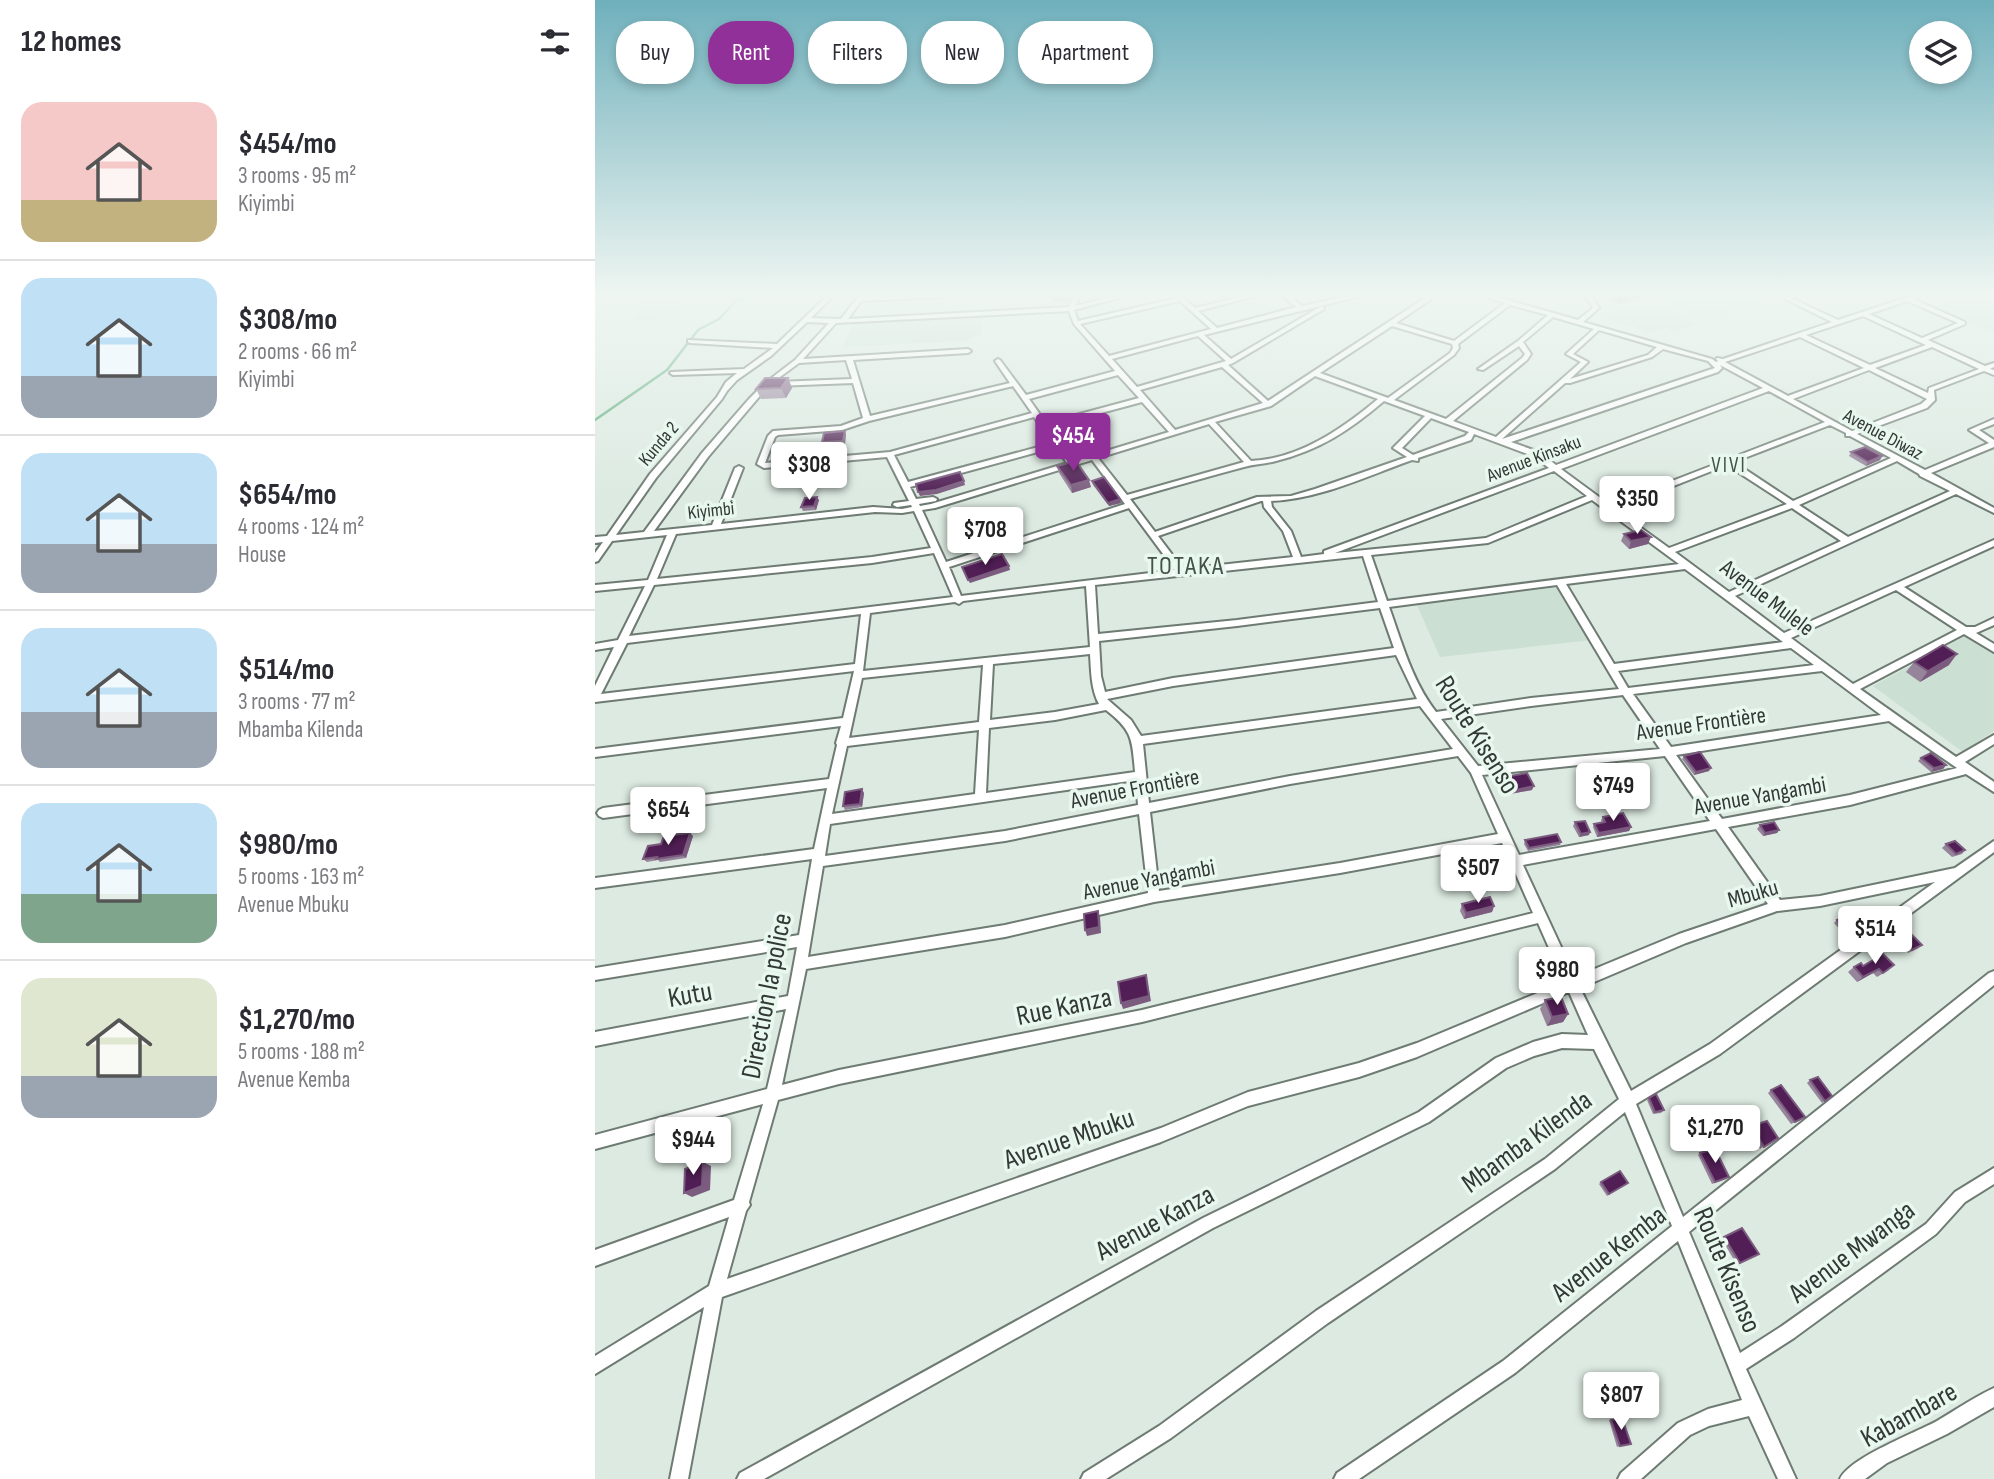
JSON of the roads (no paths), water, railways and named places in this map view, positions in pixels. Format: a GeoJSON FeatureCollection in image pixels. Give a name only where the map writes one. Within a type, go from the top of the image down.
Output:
{"type":"FeatureCollection","features":[{"type":"Feature","properties":{"kind":"street","name":"Kunda 2"},"geometry":{"type":"LineString","coordinates":[[595,559],[653,476],[720,398],[724,388],[759,362]]}},
{"type":"Feature","properties":{"kind":"street"},"geometry":{"type":"LineString","coordinates":[[647,534],[705,455],[767,384],[796,362]]}},
{"type":"Feature","properties":{"kind":"street"},"geometry":{"type":"LineString","coordinates":[[850,362],[853,381],[867,419]]}},
{"type":"Feature","properties":{"kind":"street"},"geometry":{"type":"LineString","coordinates":[[999,362],[1071,463],[1268,404],[1333,362]]}},
{"type":"Feature","properties":{"kind":"street"},"geometry":{"type":"LineString","coordinates":[[1111,362],[1174,433]]}},
{"type":"Feature","properties":{"kind":"street"},"geometry":{"type":"LineString","coordinates":[[944,566],[1128,502],[1249,463],[1284,456],[1337,433],[1440,362]]}},
{"type":"Feature","properties":{"kind":"street"},"geometry":{"type":"LineString","coordinates":[[1481,369],[1491,362]]}},
{"type":"Feature","properties":{"kind":"street"},"geometry":{"type":"LineString","coordinates":[[1447,422],[1521,362]]}},
{"type":"Feature","properties":{"kind":"street"},"geometry":{"type":"LineString","coordinates":[[1501,441],[1585,362]]}},
{"type":"Feature","properties":{"kind":"street"},"geometry":{"type":"LineString","coordinates":[[1562,385],[1632,362]]}},
{"type":"Feature","properties":{"kind":"street"},"geometry":{"type":"LineString","coordinates":[[1501,441],[1716,370],[1719,368],[1718,362]]}},
{"type":"Feature","properties":{"kind":"street","name":"Avenue Diwaz"},"geometry":{"type":"LineString","coordinates":[[1718,362],[1994,511]]}},
{"type":"Feature","properties":{"kind":"street"},"geometry":{"type":"LineString","coordinates":[[1856,362],[1930,397]]}},
{"type":"Feature","properties":{"kind":"street"},"geometry":{"type":"LineString","coordinates":[[1786,399],[1884,362]]}},
{"type":"Feature","properties":{"kind":"street"},"geometry":{"type":"LineString","coordinates":[[1969,362],[1994,373]]}},
{"type":"Feature","properties":{"kind":"street"},"geometry":{"type":"LineString","coordinates":[[1136,388],[1228,363],[1268,404]]}},
{"type":"Feature","properties":{"kind":"street"},"geometry":{"type":"LineString","coordinates":[[1849,434],[1924,405],[1931,400],[1931,389],[1936,386],[1994,365]]}},
{"type":"Feature","properties":{"kind":"street"},"geometry":{"type":"LineString","coordinates":[[673,373],[745,371]]}},
{"type":"Feature","properties":{"kind":"street"},"geometry":{"type":"LineString","coordinates":[[1024,398],[1120,372]]}},
{"type":"Feature","properties":{"kind":"street","name":"Avenue Mulele"},"geometry":{"type":"LineString","coordinates":[[1316,374],[1536,454],[1730,595],[1891,717],[1994,788]]}},
{"type":"Feature","properties":{"kind":"street"},"geometry":{"type":"LineString","coordinates":[[767,384],[853,381]]}},
{"type":"Feature","properties":{"kind":"street"},"geometry":{"type":"LineString","coordinates":[[1013,384],[867,419],[842,429],[773,434],[761,464],[764,466],[890,454],[1037,414]]}},
{"type":"Feature","properties":{"kind":"street","name":"Avenue Kinsaku"},"geometry":{"type":"LineString","coordinates":[[1312,559],[1434,515],[1554,467],[1670,428],[1768,389]]}},
{"type":"Feature","properties":{"kind":"street"},"geometry":{"type":"LineString","coordinates":[[1044,426],[1145,399]]}},
{"type":"Feature","properties":{"kind":"street"},"geometry":{"type":"LineString","coordinates":[[1415,458],[1397,448],[1429,416]]}},
{"type":"Feature","properties":{"kind":"street"},"geometry":{"type":"LineString","coordinates":[[1994,421],[1973,430],[1994,443]]}},
{"type":"Feature","properties":{"kind":"street"},"geometry":{"type":"LineString","coordinates":[[1211,422],[1249,463]]}},
{"type":"Feature","properties":{"kind":"street"},"geometry":{"type":"LineString","coordinates":[[1609,508],[1828,423]]}},
{"type":"Feature","properties":{"kind":"street"},"geometry":{"type":"LineString","coordinates":[[1154,535],[1267,499],[1291,498],[1318,491],[1468,438],[1473,431]]}},
{"type":"Feature","properties":{"kind":"street"},"geometry":{"type":"LineString","coordinates":[[1923,474],[1994,443]]}},
{"type":"Feature","properties":{"kind":"street"},"geometry":{"type":"LineString","coordinates":[[907,485],[1057,444]]}},
{"type":"Feature","properties":{"kind":"street"},"geometry":{"type":"LineString","coordinates":[[890,454],[907,485],[959,601]]}},
{"type":"Feature","properties":{"kind":"street"},"geometry":{"type":"LineString","coordinates":[[1093,456],[1181,572]]}},
{"type":"Feature","properties":{"kind":"street"},"geometry":{"type":"LineString","coordinates":[[1668,552],[1792,505],[1896,459]]}},
{"type":"Feature","properties":{"kind":"street"},"geometry":{"type":"LineString","coordinates":[[1727,461],[1846,540]]}},
{"type":"Feature","properties":{"kind":"street","name":"Kiyimbi"},"geometry":{"type":"LineString","coordinates":[[595,540],[916,506],[1071,463]]}},
{"type":"Feature","properties":{"kind":"street"},"geometry":{"type":"LineString","coordinates":[[715,527],[739,468]]}},
{"type":"Feature","properties":{"kind":"street"},"geometry":{"type":"LineString","coordinates":[[1730,595],[1956,491]]}},
{"type":"Feature","properties":{"kind":"street"},"geometry":{"type":"LineString","coordinates":[[595,647],[1181,572],[1488,540],[1594,496]]}},
{"type":"Feature","properties":{"kind":"street"},"geometry":{"type":"LineString","coordinates":[[1267,499],[1268,507],[1287,531],[1298,560]]}},
{"type":"Feature","properties":{"kind":"street"},"geometry":{"type":"LineString","coordinates":[[595,697],[673,531]]}},
{"type":"Feature","properties":{"kind":"street"},"geometry":{"type":"LineString","coordinates":[[1784,637],[1994,543]]}},
{"type":"Feature","properties":{"kind":"street"},"geometry":{"type":"LineString","coordinates":[[595,588],[872,560],[937,550]]}},
{"type":"Feature","properties":{"kind":"street","name":"Route Kisenso"},"geometry":{"type":"LineString","coordinates":[[1366,554],[1400,651],[1423,702],[1475,771],[1598,1042],[1628,1101],[1753,1406],[1787,1479]]}},
{"type":"Feature","properties":{"kind":"street"},"geometry":{"type":"LineString","coordinates":[[595,697],[859,671],[988,663],[1095,644],[1383,604],[1688,566]]}},
{"type":"Feature","properties":{"kind":"street"},"geometry":{"type":"LineString","coordinates":[[1561,583],[1627,694],[1777,906]]}},
{"type":"Feature","properties":{"kind":"street"},"geometry":{"type":"LineString","coordinates":[[1090,584],[1103,701],[1117,711],[1130,726],[1137,741],[1154,897]]}},
{"type":"Feature","properties":{"kind":"street"},"geometry":{"type":"LineString","coordinates":[[1899,587],[1994,649]]}},
{"type":"Feature","properties":{"kind":"street","name":"Direction la police"},"geometry":{"type":"LineString","coordinates":[[679,1479],[715,1291],[773,1094],[794,1001],[825,820],[859,671],[866,612]]}},
{"type":"Feature","properties":{"kind":"street"},"geometry":{"type":"LineString","coordinates":[[1853,688],[1965,630],[1977,630],[1994,621]]}},
{"type":"Feature","properties":{"kind":"street"},"geometry":{"type":"LineString","coordinates":[[1613,668],[1794,644]]}},
{"type":"Feature","properties":{"kind":"street"},"geometry":{"type":"LineString","coordinates":[[841,743],[983,725],[1103,701],[1173,682],[1400,651]]}},
{"type":"Feature","properties":{"kind":"street"},"geometry":{"type":"LineString","coordinates":[[981,797],[988,663]]}},
{"type":"Feature","properties":{"kind":"street"},"geometry":{"type":"LineString","coordinates":[[1433,716],[1534,701],[1734,682],[1824,667]]}},
{"type":"Feature","properties":{"kind":"street"},"geometry":{"type":"LineString","coordinates":[[1137,741],[1423,702]]}},
{"type":"Feature","properties":{"kind":"street","name":"Avenue Frontière"},"geometry":{"type":"LineString","coordinates":[[1475,771],[1667,752],[1891,717]]}},
{"type":"Feature","properties":{"kind":"street"},"geometry":{"type":"LineString","coordinates":[[595,753],[846,722]]}},
{"type":"Feature","properties":{"kind":"street"},"geometry":{"type":"LineString","coordinates":[[1956,762],[1994,738]]}},
{"type":"Feature","properties":{"kind":"street","name":"Avenue Frontière"},"geometry":{"type":"LineString","coordinates":[[595,883],[1005,836],[1144,808],[1460,752]]}},
{"type":"Feature","properties":{"kind":"street","name":"Avenue Yangambi"},"geometry":{"type":"LineString","coordinates":[[1516,861],[1850,800],[1968,770]]}},
{"type":"Feature","properties":{"kind":"street"},"geometry":{"type":"LineString","coordinates":[[825,820],[1141,775]]}},
{"type":"Feature","properties":{"kind":"street"},"geometry":{"type":"LineString","coordinates":[[603,813],[833,783]]}},
{"type":"Feature","properties":{"kind":"street","name":"Avenue Yangambi"},"geometry":{"type":"LineString","coordinates":[[800,964],[1005,931],[1154,897],[1340,867],[1506,836]]}},
{"type":"Feature","properties":{"kind":"street","name":"Mbamba Kilenda"},"geometry":{"type":"LineString","coordinates":[[1090,1479],[1164,1432],[1322,1317],[1550,1164],[1628,1101],[1715,1049],[1994,846]]}},
{"type":"Feature","properties":{"kind":"street","name":"Mbuku"},"geometry":{"type":"LineString","coordinates":[[1573,986],[1683,938],[1777,906],[1820,901],[1954,873]]}},
{"type":"Feature","properties":{"kind":"street","name":"Rue Kanza"},"geometry":{"type":"LineString","coordinates":[[595,1142],[839,1077],[1142,1016],[1542,916]]}},
{"type":"Feature","properties":{"kind":"street"},"geometry":{"type":"LineString","coordinates":[[595,974],[805,940]]}},
{"type":"Feature","properties":{"kind":"street","name":"Avenue Kemba"},"geometry":{"type":"LineString","coordinates":[[1343,1479],[1509,1367],[1682,1231],[1994,977]]}},
{"type":"Feature","properties":{"kind":"street","name":"Avenue Mbuku"},"geometry":{"type":"LineString","coordinates":[[595,1366],[715,1291],[1161,1135],[1248,1099],[1359,1070],[1417,1050],[1472,1025],[1573,986]]}},
{"type":"Feature","properties":{"kind":"street","name":"Kutu"},"geometry":{"type":"LineString","coordinates":[[595,1039],[794,1001]]}},
{"type":"Feature","properties":{"kind":"street","name":"Avenue Kanza"},"geometry":{"type":"LineString","coordinates":[[746,1479],[1208,1223],[1425,1117],[1501,1063],[1533,1049],[1562,1041],[1598,1042]]}},
{"type":"Feature","properties":{"kind":"street","name":"Avenue Mwanga"},"geometry":{"type":"LineString","coordinates":[[1737,1365],[1788,1332],[1931,1229],[1960,1197],[1994,1175]]}},
{"type":"Feature","properties":{"kind":"street"},"geometry":{"type":"LineString","coordinates":[[595,1258],[742,1205]]}},
{"type":"Feature","properties":{"kind":"street","name":"Kabambare"},"geometry":{"type":"LineString","coordinates":[[1850,1479],[1881,1457],[1941,1428],[1994,1397]]}},
{"type":"Feature","properties":{"kind":"street"},"geometry":{"type":"LineString","coordinates":[[1627,1479],[1685,1429],[1709,1418],[1753,1406]]}},
{"type":"Feature","properties":{"kind":"waterway"},"geometry":{"type":"LineString","coordinates":[[595,420],[667,370],[673,362]]}},
{"type":"Feature","properties":{"kind":"district","name":"VIVI"},"geometry":{"type":"Point","coordinates":[1729,465]}},
{"type":"Feature","properties":{"kind":"district","name":"TOTAKA"},"geometry":{"type":"Point","coordinates":[1186,566]}}]}
